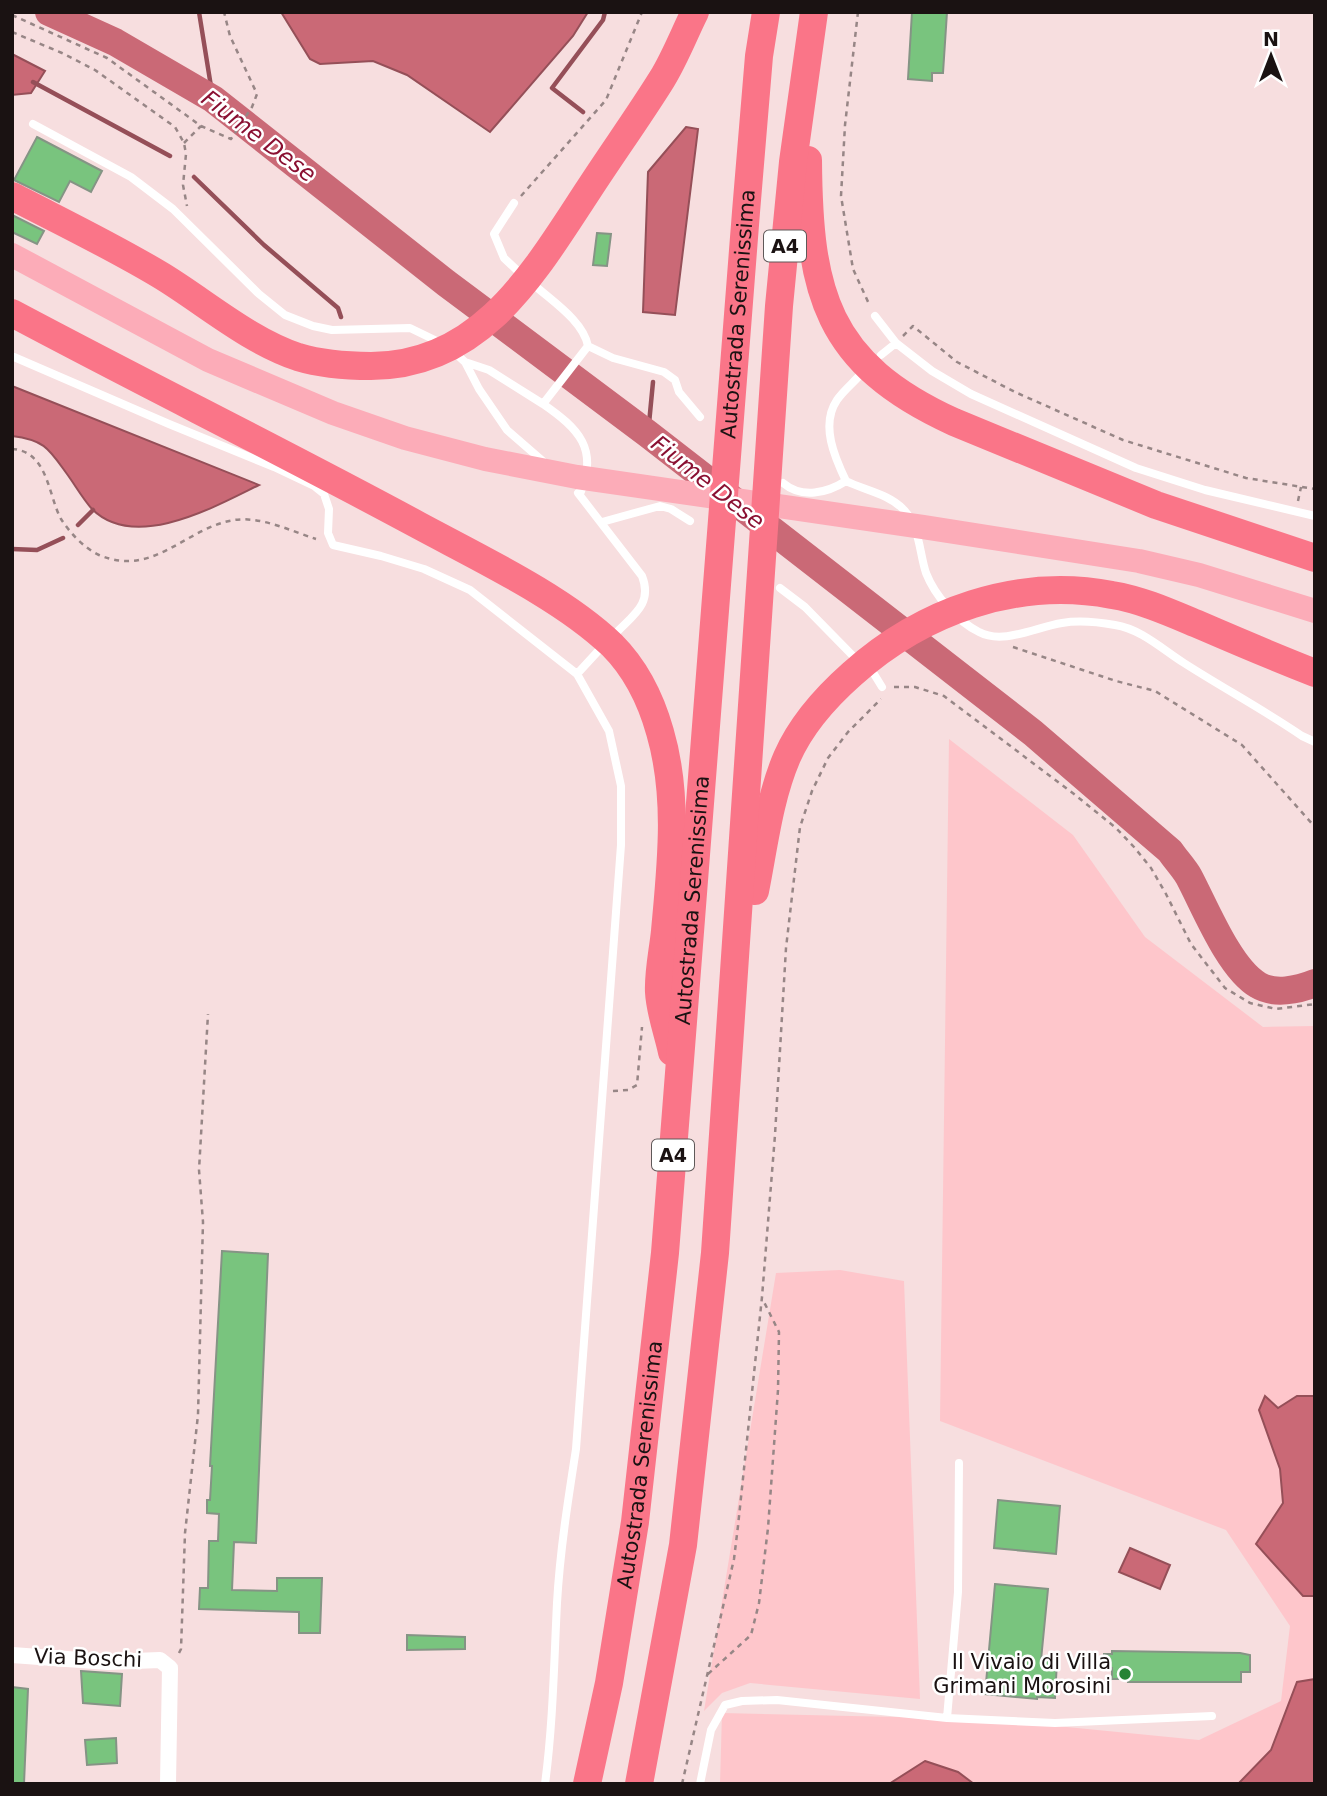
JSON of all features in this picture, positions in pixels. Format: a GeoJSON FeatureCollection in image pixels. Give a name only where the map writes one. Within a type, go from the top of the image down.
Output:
{"type":"FeatureCollection","features":[{"type":"Feature","properties":{"kind":"highway"},"geometry":{"type":"LineString","coordinates":[[12,196],[160,275],[252,335],[296,356],[320,363],[387,366],[420,360],[460,343],[480,329],[500,311],[540,262],[664,77],[695,12]]}},
{"type":"Feature","properties":{"kind":"highway","name":"Autostrada Serenissima"},"geometry":{"type":"LineString","coordinates":[[587,1784],[609,1683],[635,1522],[665,1254],[751,147],[766,12]]}},
{"type":"Feature","properties":{"kind":"highway"},"geometry":{"type":"LineString","coordinates":[[814,13],[819,79],[808,172],[814,259],[830,315],[855,354],[907,398],[954,422],[1156,505],[1315,558]]}},
{"type":"Feature","properties":{"kind":"highway","name":"Autostrada Serenissima"},"geometry":{"type":"LineString","coordinates":[[639,1784],[683,1545],[714,1266],[728,1088],[762,540],[775,482],[779,306],[792,175],[814,13]]}},
{"type":"Feature","properties":{"kind":"highway"},"geometry":{"type":"LineString","coordinates":[[12,313],[269,444],[495,566],[576,616],[614,647],[645,690],[660,733],[666,766],[671,804],[672,845],[659,993],[679,1082]]}},
{"type":"Feature","properties":{"kind":"highway"},"geometry":{"type":"LineString","coordinates":[[728,1088],[744,1017],[754,897],[773,797],[787,757],[813,714],[835,689],[909,631],[979,601],[1062,590],[1112,595],[1161,610],[1315,673]]}},
{"type":"Feature","properties":{"kind":"main road"},"geometry":{"type":"LineString","coordinates":[[12,255],[182,347],[256,382],[405,438],[485,459],[577,477],[909,524],[1139,561],[1199,575],[1311,610]]}},
{"type":"Feature","properties":{"kind":"street","name":"Via Boschi"},"geometry":{"type":"LineString","coordinates":[[12,1655],[108,1662],[160,1660],[170,1668],[168,1784]]}},
{"type":"Feature","properties":{"kind":"lane"},"geometry":{"type":"LineString","coordinates":[[33,124],[131,177],[192,226],[259,294],[285,315],[332,330],[410,328],[441,343],[465,362],[489,370],[543,404],[567,421],[579,434],[589,464],[580,494]]}},
{"type":"Feature","properties":{"kind":"lane"},"geometry":{"type":"LineString","coordinates":[[514,203],[494,234],[504,258],[578,325],[586,336],[588,345],[543,404]]}},
{"type":"Feature","properties":{"kind":"lane"},"geometry":{"type":"LineString","coordinates":[[875,316],[896,343],[932,371],[971,394],[1136,468],[1205,490],[1315,516]]}},
{"type":"Feature","properties":{"kind":"lane"},"geometry":{"type":"LineString","coordinates":[[881,355],[896,343]]}},
{"type":"Feature","properties":{"kind":"lane"},"geometry":{"type":"LineString","coordinates":[[588,345],[614,358],[664,372],[675,380],[687,404],[700,417]]}},
{"type":"Feature","properties":{"kind":"lane"},"geometry":{"type":"LineString","coordinates":[[14,357],[314,486],[324,494],[330,509],[328,533],[333,545],[424,569],[470,590],[577,674],[609,731],[621,786],[621,845],[576,1449],[564,1522],[551,1736],[545,1784]]}},
{"type":"Feature","properties":{"kind":"lane"},"geometry":{"type":"LineString","coordinates":[[465,362],[507,430],[580,494],[642,576],[647,588],[646,598],[615,634]]}},
{"type":"Feature","properties":{"kind":"lane"},"geometry":{"type":"LineString","coordinates":[[860,375],[837,401],[831,414],[829,430],[835,458],[846,481],[865,491],[887,497],[904,510],[918,536],[927,574],[942,600],[963,622],[981,634],[1000,637],[1064,623],[1118,625],[1153,640],[1183,662],[1315,742]]}},
{"type":"Feature","properties":{"kind":"lane"},"geometry":{"type":"LineString","coordinates":[[775,482],[792,490],[813,493],[832,490],[846,481]]}},
{"type":"Feature","properties":{"kind":"lane"},"geometry":{"type":"LineString","coordinates":[[602,522],[660,506],[671,509],[690,521]]}},
{"type":"Feature","properties":{"kind":"lane"},"geometry":{"type":"LineString","coordinates":[[780,588],[806,607],[866,663],[882,687]]}},
{"type":"Feature","properties":{"kind":"lane"},"geometry":{"type":"LineString","coordinates":[[577,674],[600,649]]}},
{"type":"Feature","properties":{"kind":"lane"},"geometry":{"type":"LineString","coordinates":[[947,1718],[958,1592],[958,1463]]}},
{"type":"Feature","properties":{"kind":"lane"},"geometry":{"type":"LineString","coordinates":[[700,1784],[711,1730],[725,1705],[742,1701],[777,1700],[947,1718],[1055,1723],[1212,1716]]}},
{"type":"Feature","properties":{"kind":"path"},"geometry":{"type":"LineString","coordinates":[[12,15],[107,58],[201,126],[232,139],[257,94],[230,36],[224,12]]}},
{"type":"Feature","properties":{"kind":"path"},"geometry":{"type":"LineString","coordinates":[[514,203],[606,100],[642,12]]}},
{"type":"Feature","properties":{"kind":"path"},"geometry":{"type":"LineString","coordinates":[[858,12],[845,125],[841,196],[853,268],[875,316]]}},
{"type":"Feature","properties":{"kind":"path"},"geometry":{"type":"LineString","coordinates":[[12,32],[94,70],[175,127],[186,153],[183,185],[192,226]]}},
{"type":"Feature","properties":{"kind":"path"},"geometry":{"type":"LineString","coordinates":[[184,143],[201,126]]}},
{"type":"Feature","properties":{"kind":"path"},"geometry":{"type":"LineString","coordinates":[[896,343],[913,326],[957,362],[1123,440],[1246,478],[1315,489]]}},
{"type":"Feature","properties":{"kind":"path"},"geometry":{"type":"LineString","coordinates":[[12,450],[20,450],[35,460],[45,473],[61,519],[84,546],[100,555],[136,561],[156,556],[218,524],[236,520],[257,520],[333,545]]}},
{"type":"Feature","properties":{"kind":"path"},"geometry":{"type":"LineString","coordinates":[[1000,637],[1024,652],[1155,691],[1242,745],[1315,827]]}},
{"type":"Feature","properties":{"kind":"path"},"geometry":{"type":"LineString","coordinates":[[682,1784],[734,1559],[762,1297],[786,948],[800,827],[812,791],[828,758],[848,732],[883,696],[882,687],[915,687],[944,696],[1116,828],[1151,868],[1191,944],[1225,988],[1250,1003],[1276,1009],[1315,1004]]}},
{"type":"Feature","properties":{"kind":"path"},"geometry":{"type":"LineString","coordinates":[[170,1668],[181,1649],[186,1533],[198,1415],[203,1223],[199,1170],[208,1014]]}},
{"type":"Feature","properties":{"kind":"path"},"geometry":{"type":"LineString","coordinates":[[601,1091],[628,1090],[637,1085],[642,1017]]}},
{"type":"Feature","properties":{"kind":"path"},"geometry":{"type":"LineString","coordinates":[[707,1675],[751,1635],[760,1603],[778,1390],[779,1332],[762,1297]]}},
{"type":"Feature","properties":{"kind":"shaded area"},"geometry":{"type":"Polygon","coordinates":[[[281,12],[588,12],[573,36],[490,132],[407,75],[373,61],[320,64],[310,59],[281,12]]]}},
{"type":"Feature","properties":{"kind":"shaded area"},"geometry":{"type":"Polygon","coordinates":[[[12,54],[45,71],[31,93],[12,95],[12,54]]]}},
{"type":"Feature","properties":{"kind":"shaded area"},"geometry":{"type":"Polygon","coordinates":[[[686,127],[698,129],[675,315],[643,312],[648,172],[686,127]]]}},
{"type":"Feature","properties":{"kind":"shaded area"},"geometry":{"type":"Polygon","coordinates":[[[12,386],[259,485],[221,504],[176,521],[152,526],[130,526],[110,521],[92,509],[45,447],[32,440],[12,436],[12,386]]]}},
{"type":"Feature","properties":{"kind":"shaded area"},"geometry":{"type":"Polygon","coordinates":[[[949,739],[1073,835],[1145,937],[1263,1027],[1315,1026],[1315,1784],[720,1784],[722,1713],[985,1719],[1199,1740],[1281,1701],[1290,1626],[1226,1530],[940,1421],[949,739]]]}},
{"type":"Feature","properties":{"kind":"shaded area"},"geometry":{"type":"Polygon","coordinates":[[[840,1270],[904,1281],[920,1699],[750,1683],[722,1693],[704,1711],[776,1273],[840,1270]]]}},
{"type":"Feature","properties":{"kind":"shaded area"},"geometry":{"type":"Polygon","coordinates":[[[1265,1396],[1278,1408],[1297,1396],[1315,1396],[1315,1596],[1303,1596],[1256,1544],[1283,1503],[1280,1469],[1259,1410],[1265,1396]]]}},
{"type":"Feature","properties":{"kind":"shaded area"},"geometry":{"type":"Polygon","coordinates":[[[1130,1548],[1170,1565],[1160,1589],[1119,1572],[1130,1548]]]}},
{"type":"Feature","properties":{"kind":"shaded area"},"geometry":{"type":"Polygon","coordinates":[[[1315,1679],[1315,1784],[1238,1784],[1271,1750],[1297,1682],[1315,1679]]]}},
{"type":"Feature","properties":{"kind":"shaded area"},"geometry":{"type":"Polygon","coordinates":[[[925,1761],[958,1772],[974,1784],[889,1784],[925,1761]]]}},
{"type":"Feature","properties":{"kind":"building"},"geometry":{"type":"Polygon","coordinates":[[[912,12],[947,12],[943,73],[932,73],[932,81],[908,79],[912,12]]]}},
{"type":"Feature","properties":{"kind":"building"},"geometry":{"type":"Polygon","coordinates":[[[37,137],[102,171],[91,192],[70,181],[59,202],[14,180],[37,137]]]}},
{"type":"Feature","properties":{"kind":"building"},"geometry":{"type":"Polygon","coordinates":[[[12,215],[44,231],[37,244],[12,232],[12,215]]]}},
{"type":"Feature","properties":{"kind":"building"},"geometry":{"type":"Polygon","coordinates":[[[597,233],[611,234],[607,266],[593,265],[597,233]]]}},
{"type":"Feature","properties":{"kind":"building"},"geometry":{"type":"Polygon","coordinates":[[[222,1251],[268,1254],[256,1543],[234,1542],[232,1590],[277,1591],[277,1578],[322,1578],[320,1633],[299,1633],[299,1612],[199,1609],[200,1588],[208,1588],[209,1541],[218,1541],[219,1514],[207,1513],[207,1500],[210,1500],[222,1251]]]}},
{"type":"Feature","properties":{"kind":"building"},"geometry":{"type":"Polygon","coordinates":[[[998,1500],[1060,1506],[1056,1554],[994,1548],[998,1500]]]}},
{"type":"Feature","properties":{"kind":"building"},"geometry":{"type":"Polygon","coordinates":[[[995,1584],[1048,1589],[1041,1660],[1057,1661],[1055,1698],[985,1694],[995,1584]]]}},
{"type":"Feature","properties":{"kind":"building"},"geometry":{"type":"Polygon","coordinates":[[[407,1635],[465,1637],[465,1649],[407,1650],[407,1635]]]}},
{"type":"Feature","properties":{"kind":"building"},"geometry":{"type":"Polygon","coordinates":[[[1112,1651],[1240,1653],[1250,1655],[1250,1672],[1241,1672],[1241,1682],[1128,1682],[1128,1679],[1112,1679],[1112,1668],[1103,1668],[1104,1654],[1112,1654],[1112,1651]]]}},
{"type":"Feature","properties":{"kind":"building"},"geometry":{"type":"Polygon","coordinates":[[[81,1671],[122,1674],[120,1706],[83,1703],[81,1671]]]}},
{"type":"Feature","properties":{"kind":"building"},"geometry":{"type":"Polygon","coordinates":[[[12,1687],[28,1689],[24,1784],[12,1784],[12,1687]]]}},
{"type":"Feature","properties":{"kind":"building"},"geometry":{"type":"Polygon","coordinates":[[[116,1738],[117,1763],[87,1765],[85,1740],[116,1738]]]}},
{"type":"Feature","properties":{"kind":"waterway","name":"Fiume Dese"},"geometry":{"type":"LineString","coordinates":[[49,12],[115,42],[213,99],[446,283],[648,434],[1033,733],[1170,851],[1189,877],[1210,920],[1247,977],[1271,990],[1301,988],[1315,983]]}},
{"type":"Feature","properties":{"kind":"waterway"},"geometry":{"type":"LineString","coordinates":[[199,12],[213,99]]}},
{"type":"Feature","properties":{"kind":"waterway"},"geometry":{"type":"LineString","coordinates":[[583,112],[552,88],[603,20],[605,12]]}},
{"type":"Feature","properties":{"kind":"waterway"},"geometry":{"type":"LineString","coordinates":[[33,82],[170,156]]}},
{"type":"Feature","properties":{"kind":"waterway"},"geometry":{"type":"LineString","coordinates":[[194,177],[264,245],[338,308],[341,317]]}},
{"type":"Feature","properties":{"kind":"waterway"},"geometry":{"type":"LineString","coordinates":[[648,434],[653,382]]}},
{"type":"Feature","properties":{"kind":"waterway"},"geometry":{"type":"LineString","coordinates":[[78,525],[93,510]]}},
{"type":"Feature","properties":{"kind":"waterway"},"geometry":{"type":"LineString","coordinates":[[12,549],[37,550],[63,538]]}},
{"type":"Feature","properties":{"kind":"place","name":"Il Vivaio di Villa Grimani Morosini"},"geometry":{"type":"Point","coordinates":[1125,1674]}}]}
